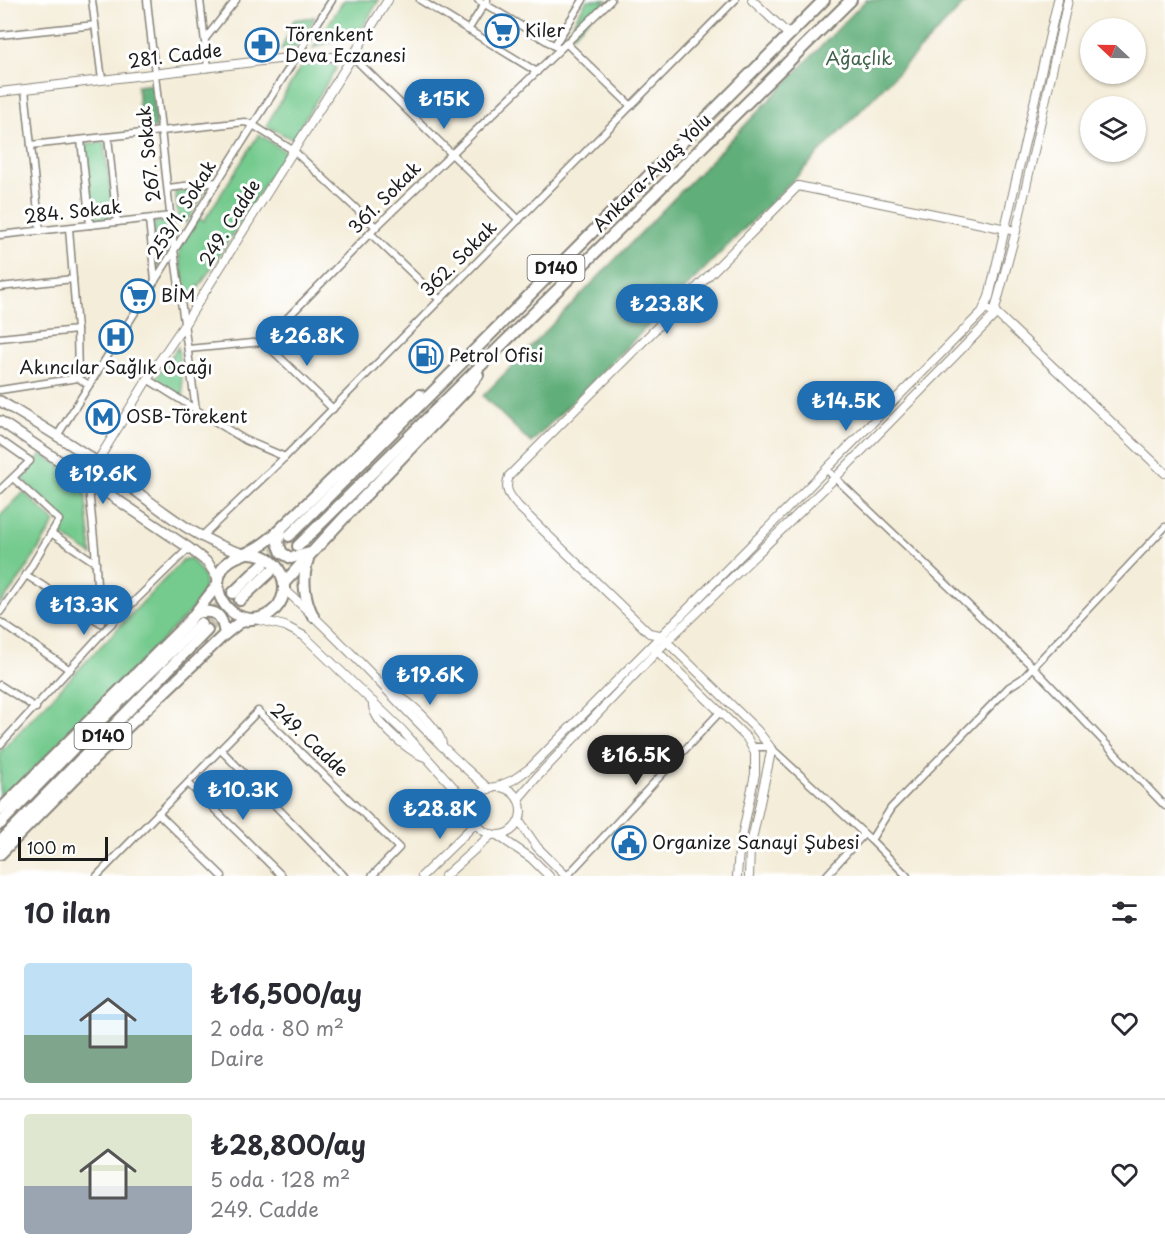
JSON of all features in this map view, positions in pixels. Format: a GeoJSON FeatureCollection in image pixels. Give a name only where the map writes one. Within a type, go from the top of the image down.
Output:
{"type":"FeatureCollection","features":[{"type":"Feature","properties":{"kind":"highway","name":"Ankara-Ayaş Yolu"},"geometry":{"type":"LineString","coordinates":[[245,553],[285,532],[475,349],[824,0]]}},
{"type":"Feature","properties":{"kind":"highway","name":"Ankara-Ayaş Yolu"},"geometry":{"type":"LineString","coordinates":[[298,546],[851,0]]}},
{"type":"Feature","properties":{"kind":"highway"},"geometry":{"type":"LineString","coordinates":[[0,854],[225,634],[238,623],[263,616],[273,610],[280,600],[284,586],[310,555],[467,389],[476,379],[483,363]]}},
{"type":"Feature","properties":{"kind":"highway"},"geometry":{"type":"LineString","coordinates":[[285,532],[278,543],[284,555],[297,557],[310,555]]}},
{"type":"Feature","properties":{"kind":"highway"},"geometry":{"type":"LineString","coordinates":[[0,810],[196,613],[218,582],[227,562],[245,553],[260,554],[272,560],[280,570],[284,586]]}},
{"type":"Feature","properties":{"kind":"highway"},"geometry":{"type":"LineString","coordinates":[[310,555],[305,569],[304,589],[313,616]]}},
{"type":"Feature","properties":{"kind":"highway"},"geometry":{"type":"LineString","coordinates":[[236,597],[267,568]]}},
{"type":"Feature","properties":{"kind":"highway"},"geometry":{"type":"LineString","coordinates":[[218,582],[219,596],[226,608],[238,616],[251,619]]}},
{"type":"Feature","properties":{"kind":"highway"},"geometry":{"type":"LineString","coordinates":[[196,613],[205,611],[220,616],[225,634]]}},
{"type":"Feature","properties":{"kind":"highway","name":"D140"},"geometry":{"type":"LineString","coordinates":[[0,824],[101,720],[204,627],[0,842]]}},
{"type":"Feature","properties":{"kind":"main road"},"geometry":{"type":"LineString","coordinates":[[0,401],[97,462],[201,537],[213,544],[245,553]]}},
{"type":"Feature","properties":{"kind":"main road"},"geometry":{"type":"LineString","coordinates":[[0,421],[189,548],[208,563],[218,582]]}},
{"type":"Feature","properties":{"kind":"street"},"geometry":{"type":"LineString","coordinates":[[92,0],[102,80]]}},
{"type":"Feature","properties":{"kind":"street","name":"267. Sokak"},"geometry":{"type":"LineString","coordinates":[[147,0],[174,250],[196,410]]}},
{"type":"Feature","properties":{"kind":"street"},"geometry":{"type":"LineString","coordinates":[[200,0],[208,68]]}},
{"type":"Feature","properties":{"kind":"street"},"geometry":{"type":"LineString","coordinates":[[205,39],[236,0]]}},
{"type":"Feature","properties":{"kind":"street","name":"253/1. Sokak"},"geometry":{"type":"LineString","coordinates":[[57,436],[332,0]]}},
{"type":"Feature","properties":{"kind":"street","name":"249. Cadde"},"geometry":{"type":"LineString","coordinates":[[97,462],[147,379],[184,325],[388,0]]}},
{"type":"Feature","properties":{"kind":"street"},"geometry":{"type":"LineString","coordinates":[[420,0],[537,72]]}},
{"type":"Feature","properties":{"kind":"street"},"geometry":{"type":"LineString","coordinates":[[468,30],[483,1],[557,48],[583,0]]}},
{"type":"Feature","properties":{"kind":"street","name":"361. Sokak"},"geometry":{"type":"LineString","coordinates":[[264,342],[376,227],[537,72],[557,48],[566,44],[611,0]]}},
{"type":"Feature","properties":{"kind":"street","name":"362. Sokak"},"geometry":{"type":"LineString","coordinates":[[201,537],[333,409],[735,0]]}},
{"type":"Feature","properties":{"kind":"street"},"geometry":{"type":"LineString","coordinates":[[753,0],[789,35]]}},
{"type":"Feature","properties":{"kind":"street"},"geometry":{"type":"LineString","coordinates":[[474,810],[478,797],[492,788],[513,780],[530,768],[660,635],[827,470],[984,308],[989,297],[1058,0]]}},
{"type":"Feature","properties":{"kind":"street"},"geometry":{"type":"LineString","coordinates":[[518,800],[536,778],[657,651],[835,478],[995,312],[1016,231],[1068,0]]}},
{"type":"Feature","properties":{"kind":"street"},"geometry":{"type":"LineString","coordinates":[[0,35],[95,25]]}},
{"type":"Feature","properties":{"kind":"street"},"geometry":{"type":"LineString","coordinates":[[566,44],[631,106]]}},
{"type":"Feature","properties":{"kind":"street","name":"281. Cadde"},"geometry":{"type":"LineString","coordinates":[[0,92],[296,57],[353,57]]}},
{"type":"Feature","properties":{"kind":"street"},"geometry":{"type":"LineString","coordinates":[[353,57],[519,220]]}},
{"type":"Feature","properties":{"kind":"street"},"geometry":{"type":"LineString","coordinates":[[25,89],[40,231]]}},
{"type":"Feature","properties":{"kind":"street"},"geometry":{"type":"LineString","coordinates":[[31,145],[240,122],[253,125],[294,151],[376,227]]}},
{"type":"Feature","properties":{"kind":"street"},"geometry":{"type":"LineString","coordinates":[[108,137],[117,222]]}},
{"type":"Feature","properties":{"kind":"street"},"geometry":{"type":"LineString","coordinates":[[81,140],[90,225]]}},
{"type":"Feature","properties":{"kind":"street"},"geometry":{"type":"LineString","coordinates":[[168,188],[218,182]]}},
{"type":"Feature","properties":{"kind":"street"},"geometry":{"type":"LineString","coordinates":[[907,876],[770,747],[757,729],[660,635],[649,633],[518,506],[506,486],[509,476],[798,186],[1016,231]]}},
{"type":"Feature","properties":{"kind":"street","name":"284. Sokak"},"geometry":{"type":"LineString","coordinates":[[0,235],[171,216]]}},
{"type":"Feature","properties":{"kind":"street","name":"284. Sokak"},"geometry":{"type":"LineString","coordinates":[[148,219],[155,281]]}},
{"type":"Feature","properties":{"kind":"street"},"geometry":{"type":"LineString","coordinates":[[69,228],[77,330],[78,378]]}},
{"type":"Feature","properties":{"kind":"street"},"geometry":{"type":"LineString","coordinates":[[370,233],[440,300]]}},
{"type":"Feature","properties":{"kind":"street"},"geometry":{"type":"LineString","coordinates":[[0,287],[73,279]]}},
{"type":"Feature","properties":{"kind":"street"},"geometry":{"type":"LineString","coordinates":[[984,308],[995,312],[1165,473]]}},
{"type":"Feature","properties":{"kind":"street"},"geometry":{"type":"LineString","coordinates":[[0,338],[77,330]]}},
{"type":"Feature","properties":{"kind":"street"},"geometry":{"type":"LineString","coordinates":[[188,349],[264,342],[333,409]]}},
{"type":"Feature","properties":{"kind":"street"},"geometry":{"type":"LineString","coordinates":[[0,390],[78,378],[89,385]]}},
{"type":"Feature","properties":{"kind":"street"},"geometry":{"type":"LineString","coordinates":[[147,379],[245,440],[285,457]]}},
{"type":"Feature","properties":{"kind":"street"},"geometry":{"type":"LineString","coordinates":[[0,440],[30,461],[0,490]]}},
{"type":"Feature","properties":{"kind":"street"},"geometry":{"type":"LineString","coordinates":[[827,470],[1033,667],[1165,806]]}},
{"type":"Feature","properties":{"kind":"street"},"geometry":{"type":"LineString","coordinates":[[0,612],[26,575],[59,520],[13,478]]}},
{"type":"Feature","properties":{"kind":"street"},"geometry":{"type":"LineString","coordinates":[[88,479],[99,621]]}},
{"type":"Feature","properties":{"kind":"street"},"geometry":{"type":"LineString","coordinates":[[871,840],[891,808],[1009,687],[1023,678],[1165,527]]}},
{"type":"Feature","properties":{"kind":"street"},"geometry":{"type":"LineString","coordinates":[[51,533],[96,563]]}},
{"type":"Feature","properties":{"kind":"street"},"geometry":{"type":"LineString","coordinates":[[0,745],[106,629],[189,548]]}},
{"type":"Feature","properties":{"kind":"street"},"geometry":{"type":"LineString","coordinates":[[26,575],[99,621],[106,629]]}},
{"type":"Feature","properties":{"kind":"street"},"geometry":{"type":"LineString","coordinates":[[284,586],[441,746],[492,788],[509,790],[518,800],[521,810],[519,821],[513,829],[506,833],[494,834],[445,876]]}},
{"type":"Feature","properties":{"kind":"street"},"geometry":{"type":"LineString","coordinates":[[251,619],[285,627],[304,636],[428,758],[474,810],[480,828],[494,834],[531,858],[549,876]]}},
{"type":"Feature","properties":{"kind":"street"},"geometry":{"type":"LineString","coordinates":[[0,622],[70,670]]}},
{"type":"Feature","properties":{"kind":"street"},"geometry":{"type":"LineString","coordinates":[[649,633],[651,645],[747,738],[753,747],[755,774],[739,851],[737,876]]}},
{"type":"Feature","properties":{"kind":"street"},"geometry":{"type":"LineString","coordinates":[[0,686],[36,708]]}},
{"type":"Feature","properties":{"kind":"street","name":"249. Cadde"},"geometry":{"type":"LineString","coordinates":[[97,876],[258,711],[399,848],[372,876]]}},
{"type":"Feature","properties":{"kind":"street"},"geometry":{"type":"LineString","coordinates":[[519,821],[537,846],[567,876],[720,712]]}},
{"type":"Feature","properties":{"kind":"street"},"geometry":{"type":"LineString","coordinates":[[753,747],[770,747]]}},
{"type":"Feature","properties":{"kind":"street"},"geometry":{"type":"LineString","coordinates":[[749,876],[750,849],[769,769],[770,747]]}},
{"type":"Feature","properties":{"kind":"street"},"geometry":{"type":"LineString","coordinates":[[220,750],[344,876]]}},
{"type":"Feature","properties":{"kind":"street"},"geometry":{"type":"LineString","coordinates":[[188,783],[282,876]]}},
{"type":"Feature","properties":{"kind":"street"},"geometry":{"type":"LineString","coordinates":[[158,813],[222,876]]}},
{"type":"Feature","properties":{"kind":"street"},"geometry":{"type":"LineString","coordinates":[[422,876],[477,822]]}},
{"type":"Feature","properties":{"kind":"street"},"geometry":{"type":"LineString","coordinates":[[826,876],[864,834]]}},
{"type":"Feature","properties":{"kind":"green space"},"geometry":{"type":"Polygon","coordinates":[[[344,0],[379,0],[360,32],[313,48],[344,0]]]}},
{"type":"Feature","properties":{"kind":"green space"},"geometry":{"type":"Polygon","coordinates":[[[587,0],[607,0],[572,36],[568,36],[567,33],[587,0]]]}},
{"type":"Feature","properties":{"kind":"green space","name":"Ağaçlık"},"geometry":{"type":"Polygon","coordinates":[[[866,0],[968,0],[801,172],[531,443],[483,396],[866,0]]]}},
{"type":"Feature","properties":{"kind":"green space"},"geometry":{"type":"Polygon","coordinates":[[[315,17],[297,47],[281,50],[294,20],[315,17]]]}},
{"type":"Feature","properties":{"kind":"green space"},"geometry":{"type":"Polygon","coordinates":[[[302,64],[334,64],[336,69],[292,139],[266,126],[302,64]]]}},
{"type":"Feature","properties":{"kind":"green space"},"geometry":{"type":"Polygon","coordinates":[[[153,84],[156,129],[141,130],[137,86],[153,84]]]}},
{"type":"Feature","properties":{"kind":"green space"},"geometry":{"type":"Polygon","coordinates":[[[259,134],[285,152],[191,300],[186,300],[179,254],[180,246],[198,218],[204,221],[259,134]]]}},
{"type":"Feature","properties":{"kind":"green space"},"geometry":{"type":"Polygon","coordinates":[[[104,142],[114,217],[94,219],[84,144],[104,142]]]}},
{"type":"Feature","properties":{"kind":"green space"},"geometry":{"type":"Polygon","coordinates":[[[207,188],[186,223],[178,217],[175,192],[207,188]]]}},
{"type":"Feature","properties":{"kind":"green space"},"geometry":{"type":"Polygon","coordinates":[[[166,221],[168,250],[157,269],[153,222],[166,221]]]}},
{"type":"Feature","properties":{"kind":"green space"},"geometry":{"type":"Polygon","coordinates":[[[178,347],[184,400],[155,379],[178,347]]]}},
{"type":"Feature","properties":{"kind":"green space"},"geometry":{"type":"Polygon","coordinates":[[[42,454],[84,482],[92,555],[59,533],[65,520],[21,478],[42,454]]]}},
{"type":"Feature","properties":{"kind":"green space"},"geometry":{"type":"Polygon","coordinates":[[[24,492],[55,522],[22,576],[0,605],[0,516],[24,492]]]}},
{"type":"Feature","properties":{"kind":"green space"},"geometry":{"type":"Polygon","coordinates":[[[190,558],[205,580],[196,606],[0,803],[0,752],[183,560],[190,558]]]}},
{"type":"Feature","properties":{"kind":"tunnel"},"geometry":{"type":"LineString","coordinates":[[263,564],[289,536]]}},
{"type":"Feature","properties":{"kind":"tunnel"},"geometry":{"type":"LineString","coordinates":[[201,623],[233,593]]}},
{"type":"Feature","properties":{"kind":"tunnel"},"geometry":{"type":"LineString","coordinates":[[207,630],[240,600]]}},
{"type":"Feature","properties":{"kind":"place","name":"Kiler"},"geometry":{"type":"Point","coordinates":[502,31]}},
{"type":"Feature","properties":{"kind":"place","name":"Törenkent Deva Eczanesi"},"geometry":{"type":"Point","coordinates":[262,45]}},
{"type":"Feature","properties":{"kind":"place","name":"BİM"},"geometry":{"type":"Point","coordinates":[138,296]}},
{"type":"Feature","properties":{"kind":"place","name":"Akıncılar Sağlık Ocağı"},"geometry":{"type":"Point","coordinates":[116,337]}},
{"type":"Feature","properties":{"kind":"place","name":"Petrol Ofisi"},"geometry":{"type":"Point","coordinates":[426,356]}},
{"type":"Feature","properties":{"kind":"place","name":"OSB-Törekent"},"geometry":{"type":"Point","coordinates":[103,417]}},
{"type":"Feature","properties":{"kind":"place","name":"Organize Sanayi Şubesi"},"geometry":{"type":"Point","coordinates":[629,843]}}]}
